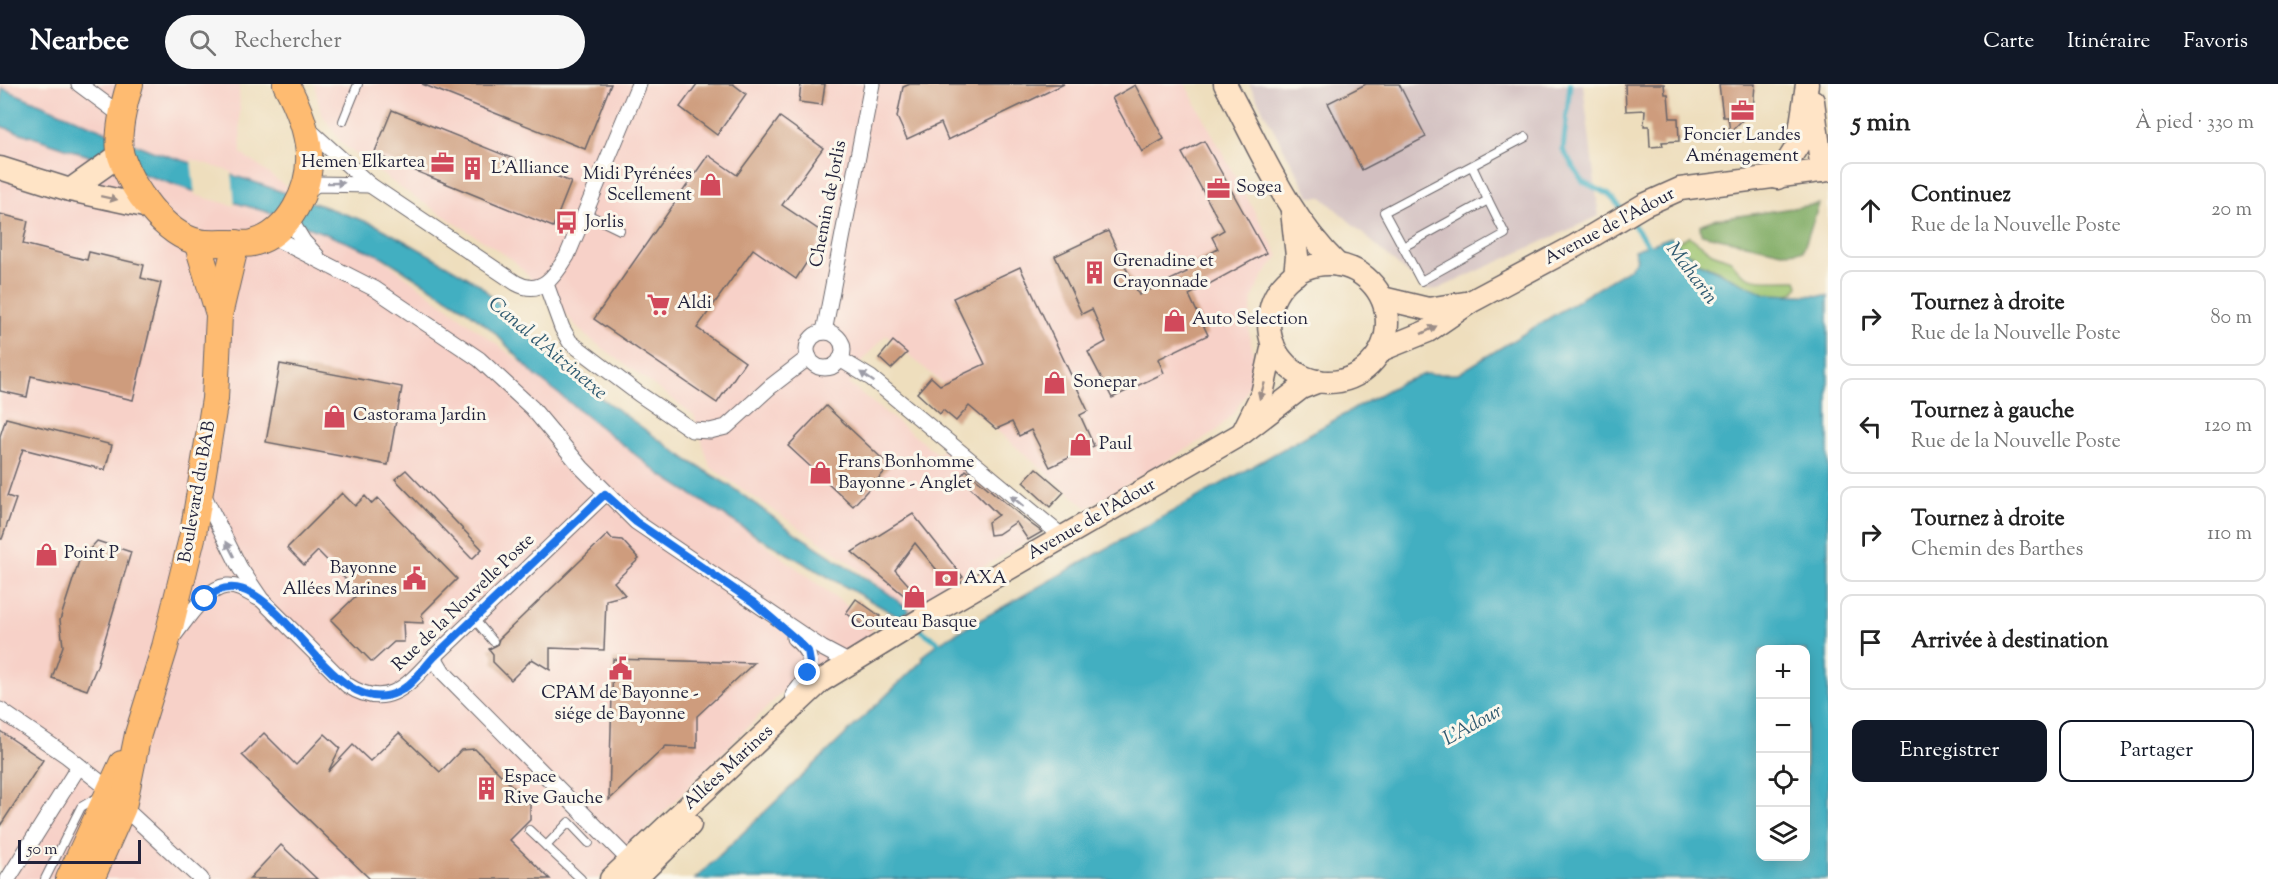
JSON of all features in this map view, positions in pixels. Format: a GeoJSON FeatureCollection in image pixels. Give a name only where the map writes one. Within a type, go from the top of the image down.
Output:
{"type":"FeatureCollection","features":[{"type":"Feature","properties":{"kind":"main road"},"geometry":{"type":"LineString","coordinates":[[130,84],[122,116],[121,154],[149,207],[165,222],[198,242],[236,243],[252,243],[269,235],[290,218],[305,192],[309,154],[304,126],[286,84]]}},
{"type":"Feature","properties":{"kind":"main road"},"geometry":{"type":"LineString","coordinates":[[1225,84],[1292,209],[1312,237],[1338,265],[1364,276],[1382,298],[1387,324],[1381,350],[1358,374],[1334,382],[1319,381],[1291,369],[1273,344]]}},
{"type":"Feature","properties":{"kind":"main road"},"geometry":{"type":"LineString","coordinates":[[1808,84],[1816,116],[1817,142],[1825,173]]}},
{"type":"Feature","properties":{"kind":"main road"},"geometry":{"type":"LineString","coordinates":[[1777,178],[1798,145],[1808,84]]}},
{"type":"Feature","properties":{"kind":"main road"},"geometry":{"type":"LineString","coordinates":[[69,190],[121,154]]}},
{"type":"Feature","properties":{"kind":"main road"},"geometry":{"type":"LineString","coordinates":[[0,168],[69,190],[149,207]]}},
{"type":"Feature","properties":{"kind":"main road","name":"Avenue de l'Adour"},"geometry":{"type":"LineString","coordinates":[[1381,350],[1428,331],[1472,301],[1644,205],[1688,188],[1825,173]]}},
{"type":"Feature","properties":{"kind":"main road"},"geometry":{"type":"LineString","coordinates":[[1292,209],[1297,256],[1295,275]]}},
{"type":"Feature","properties":{"kind":"main road","name":"Boulevard du BAB"},"geometry":{"type":"LineString","coordinates":[[198,242],[219,315]]}},
{"type":"Feature","properties":{"kind":"main road","name":"Boulevard du BAB"},"geometry":{"type":"LineString","coordinates":[[91,879],[165,646],[201,492],[214,399],[219,315],[236,243]]}},
{"type":"Feature","properties":{"kind":"main road"},"geometry":{"type":"LineString","coordinates":[[1241,434],[1262,394],[1273,344],[1270,329],[1275,298],[1295,275],[1308,267],[1338,265]]}},
{"type":"Feature","properties":{"kind":"main road","name":"Avenue de l'Adour"},"geometry":{"type":"LineString","coordinates":[[1382,298],[1428,309],[1472,301]]}},
{"type":"Feature","properties":{"kind":"main road","name":"Avenue de l'Adour"},"geometry":{"type":"LineString","coordinates":[[907,628],[1241,434],[1301,388],[1319,381]]}},
{"type":"Feature","properties":{"kind":"main road","name":"Allées Marines"},"geometry":{"type":"LineString","coordinates":[[635,871],[744,754],[821,681],[907,628]]}},
{"type":"Feature","properties":{"kind":"main road","name":"Allées Marines"},"geometry":{"type":"LineString","coordinates":[[611,879],[635,871],[831,692],[852,664]]}},
{"type":"Feature","properties":{"kind":"main road","name":"Boulevard du BAB"},"geometry":{"type":"LineString","coordinates":[[69,879],[117,798]]}},
{"type":"Feature","properties":{"kind":"street"},"geometry":{"type":"LineString","coordinates":[[79,84],[122,116]]}},
{"type":"Feature","properties":{"kind":"street"},"geometry":{"type":"LineString","coordinates":[[304,126],[370,185],[516,283],[533,288],[546,284],[567,256],[639,84]]}},
{"type":"Feature","properties":{"kind":"street","name":"Chemin de Jorlis"},"geometry":{"type":"LineString","coordinates":[[824,332],[872,84]]}},
{"type":"Feature","properties":{"kind":"street"},"geometry":{"type":"LineString","coordinates":[[305,192],[317,184],[370,185]]}},
{"type":"Feature","properties":{"kind":"street"},"geometry":{"type":"LineString","coordinates":[[290,218],[303,241],[323,263]]}},
{"type":"Feature","properties":{"kind":"street"},"geometry":{"type":"LineString","coordinates":[[269,235],[384,294],[479,359],[532,408],[605,494],[647,531],[832,654],[852,664]]}},
{"type":"Feature","properties":{"kind":"street"},"geometry":{"type":"LineString","coordinates":[[546,284],[562,328],[570,342],[620,381],[692,430],[710,431],[726,427],[770,387],[809,357]]}},
{"type":"Feature","properties":{"kind":"street"},"geometry":{"type":"LineString","coordinates":[[824,332],[838,337],[842,344],[840,359],[836,364],[824,368],[818,366],[809,357],[807,351],[812,338],[824,332]]}},
{"type":"Feature","properties":{"kind":"street"},"geometry":{"type":"LineString","coordinates":[[840,359],[871,378],[1063,537]]}},
{"type":"Feature","properties":{"kind":"street","name":"Rue de la Nouvelle Poste"},"geometry":{"type":"LineString","coordinates":[[201,492],[240,568],[261,599],[334,673],[358,692],[370,695],[395,693],[407,686],[434,657],[605,494]]}},
{"type":"Feature","properties":{"kind":"street","name":"Rue de la Nouvelle Poste"},"geometry":{"type":"LineString","coordinates":[[165,646],[216,589],[228,586],[240,588],[261,599]]}},
{"type":"Feature","properties":{"kind":"street"},"geometry":{"type":"LineString","coordinates":[[744,754],[805,681],[810,662],[808,651],[753,602]]}},
{"type":"Feature","properties":{"kind":"street"},"geometry":{"type":"LineString","coordinates":[[434,657],[443,672],[635,871]]}},
{"type":"Feature","properties":{"kind":"street"},"geometry":{"type":"LineString","coordinates":[[0,710],[68,756],[117,798],[201,879]]}},
{"type":"Feature","properties":{"kind":"street"},"geometry":{"type":"LineString","coordinates":[[8,879],[79,766]]}},
{"type":"Feature","properties":{"kind":"lane"},"geometry":{"type":"LineString","coordinates":[[343,121],[358,84]]}},
{"type":"Feature","properties":{"kind":"lane"},"geometry":{"type":"LineString","coordinates":[[1472,166],[1505,234],[1421,281],[1384,212],[1526,137]]}},
{"type":"Feature","properties":{"kind":"lane"},"geometry":{"type":"LineString","coordinates":[[1402,247],[1488,200]]}},
{"type":"Feature","properties":{"kind":"lane"},"geometry":{"type":"LineString","coordinates":[[585,213],[620,230]]}},
{"type":"Feature","properties":{"kind":"lane"},"geometry":{"type":"LineString","coordinates":[[474,619],[494,641]]}},
{"type":"Feature","properties":{"kind":"lane"},"geometry":{"type":"LineString","coordinates":[[45,879],[81,807],[117,798]]}},
{"type":"Feature","properties":{"kind":"lane"},"geometry":{"type":"LineString","coordinates":[[546,846],[569,822],[589,843]]}},
{"type":"Feature","properties":{"kind":"lane"},"geometry":{"type":"LineString","coordinates":[[529,830],[581,879]]}},
{"type":"Feature","properties":{"kind":"shaded area"},"geometry":{"type":"Polygon","coordinates":[[[0,84],[239,84],[241,153],[874,626],[863,654],[801,673],[598,879],[12,879],[0,870],[0,84]]]}},
{"type":"Feature","properties":{"kind":"shaded area","name":"Jorlis"},"geometry":{"type":"Polygon","coordinates":[[[314,84],[1185,84],[1279,256],[1262,278],[1252,299],[1249,332],[1254,358],[1251,378],[1245,395],[1233,414],[1214,433],[1087,508],[886,335],[864,359],[849,384],[938,454],[944,448],[1042,532],[910,611],[844,558],[710,467],[694,415],[586,336],[513,260],[399,187],[342,144],[321,113],[314,84]]]}},
{"type":"Feature","properties":{"kind":"shaded area"},"geometry":{"type":"Polygon","coordinates":[[[1249,84],[1583,84],[1599,216],[1438,289],[1426,290],[1322,197],[1310,197],[1249,84]]]}},
{"type":"Feature","properties":{"kind":"green space"},"geometry":{"type":"Polygon","coordinates":[[[1819,204],[1803,251],[1782,252],[1701,234],[1700,225],[1712,220],[1819,204]]]}},
{"type":"Feature","properties":{"kind":"green space"},"geometry":{"type":"Polygon","coordinates":[[[1689,236],[1712,253],[1731,260],[1736,269],[1751,278],[1796,280],[1798,285],[1795,292],[1775,298],[1729,281],[1724,273],[1697,262],[1692,254],[1685,255],[1676,242],[1689,236]]]}},
{"type":"Feature","properties":{"kind":"water"},"geometry":{"type":"Polygon","coordinates":[[[2,88],[152,151],[251,181],[376,225],[433,257],[479,284],[573,378],[689,461],[730,486],[798,535],[888,593],[910,611],[897,616],[758,537],[661,475],[536,376],[492,330],[464,308],[381,256],[278,215],[190,190],[0,126],[2,88]]]}},
{"type":"Feature","properties":{"kind":"water","name":"L'Adour"},"geometry":{"type":"Polygon","coordinates":[[[1671,237],[1697,262],[1766,294],[1828,296],[1828,879],[695,879],[923,660],[922,656],[939,643],[1400,383],[1425,374],[1458,374],[1629,269],[1637,259],[1634,250],[1671,237]]]}},
{"type":"Feature","properties":{"kind":"pier"},"geometry":{"type":"Polygon","coordinates":[[[191,159],[232,172],[235,206],[195,195],[191,159]]]}},
{"type":"Feature","properties":{"kind":"building"},"geometry":{"type":"Polygon","coordinates":[[[422,84],[611,84],[585,149],[422,84]]]}},
{"type":"Feature","properties":{"kind":"building"},"geometry":{"type":"Polygon","coordinates":[[[697,84],[733,84],[746,94],[717,135],[680,107],[697,84]]]}},
{"type":"Feature","properties":{"kind":"building"},"geometry":{"type":"Polygon","coordinates":[[[801,84],[825,84],[822,105],[799,102],[801,84]]]}},
{"type":"Feature","properties":{"kind":"building"},"geometry":{"type":"Polygon","coordinates":[[[910,84],[1064,84],[948,140],[941,123],[907,139],[897,117],[903,87],[910,84]]]}},
{"type":"Feature","properties":{"kind":"building"},"geometry":{"type":"Polygon","coordinates":[[[1366,84],[1399,84],[1426,137],[1362,170],[1328,103],[1366,84]]]}},
{"type":"Feature","properties":{"kind":"building"},"geometry":{"type":"Polygon","coordinates":[[[1625,84],[1664,84],[1665,94],[1668,94],[1670,118],[1678,118],[1679,141],[1662,142],[1663,146],[1650,147],[1649,126],[1644,126],[1645,110],[1626,111],[1625,84]]]}},
{"type":"Feature","properties":{"kind":"building"},"geometry":{"type":"Polygon","coordinates":[[[1719,84],[1755,84],[1753,110],[1730,132],[1728,117],[1723,117],[1719,84]]]}},
{"type":"Feature","properties":{"kind":"building"},"geometry":{"type":"Polygon","coordinates":[[[1135,85],[1164,139],[1142,152],[1112,98],[1135,85]]]}},
{"type":"Feature","properties":{"kind":"building","name":"L'Alliance"},"geometry":{"type":"Polygon","coordinates":[[[392,110],[571,182],[553,227],[374,154],[392,110]]]}},
{"type":"Feature","properties":{"kind":"building"},"geometry":{"type":"Polygon","coordinates":[[[780,117],[823,148],[782,205],[825,234],[796,279],[753,249],[697,328],[745,362],[717,403],[594,319],[708,155],[737,175],[780,117]]]}},
{"type":"Feature","properties":{"kind":"building"},"geometry":{"type":"Polygon","coordinates":[[[1204,141],[1266,253],[1189,295],[1208,335],[1158,359],[1164,373],[1112,398],[1088,352],[1106,342],[1092,309],[1082,314],[1055,256],[1108,231],[1139,295],[1187,272],[1185,268],[1218,249],[1212,237],[1224,230],[1182,153],[1204,141]]]}},
{"type":"Feature","properties":{"kind":"building"},"geometry":{"type":"Polygon","coordinates":[[[0,214],[28,221],[23,244],[87,260],[89,252],[144,265],[141,278],[161,283],[133,400],[31,376],[27,397],[0,391],[0,214]]]}},
{"type":"Feature","properties":{"kind":"building"},"geometry":{"type":"Polygon","coordinates":[[[1020,267],[1088,411],[1080,415],[1094,446],[1050,467],[1031,430],[1019,436],[1012,422],[996,429],[969,406],[956,421],[943,410],[940,414],[917,393],[931,377],[940,385],[985,364],[953,298],[1020,267]]]}},
{"type":"Feature","properties":{"kind":"building"},"geometry":{"type":"Polygon","coordinates":[[[893,341],[907,353],[891,369],[879,358],[893,341]]]}},
{"type":"Feature","properties":{"kind":"building"},"geometry":{"type":"Polygon","coordinates":[[[280,364],[402,387],[388,465],[266,442],[280,364]]]}},
{"type":"Feature","properties":{"kind":"building"},"geometry":{"type":"Polygon","coordinates":[[[826,406],[890,466],[853,506],[788,446],[826,406]]]}},
{"type":"Feature","properties":{"kind":"building"},"geometry":{"type":"Polygon","coordinates":[[[6,418],[112,445],[105,470],[23,449],[7,496],[16,499],[2,539],[0,539],[0,436],[6,418]]]}},
{"type":"Feature","properties":{"kind":"building"},"geometry":{"type":"Polygon","coordinates":[[[1036,468],[1064,492],[1050,507],[1023,482],[1036,468]]]}},
{"type":"Feature","properties":{"kind":"building"},"geometry":{"type":"Polygon","coordinates":[[[406,470],[482,549],[472,559],[395,479],[406,470]]]}},
{"type":"Feature","properties":{"kind":"building"},"geometry":{"type":"Polygon","coordinates":[[[966,470],[1042,532],[1028,540],[1016,522],[998,534],[990,535],[988,522],[998,515],[960,477],[966,470]]]}},
{"type":"Feature","properties":{"kind":"building","name":"Bayonne Allées Marines"},"geometry":{"type":"Polygon","coordinates":[[[342,493],[355,506],[365,496],[372,504],[378,498],[457,579],[422,614],[423,623],[403,622],[404,642],[394,642],[372,662],[331,620],[359,593],[318,551],[304,565],[287,548],[342,493]]]}},
{"type":"Feature","properties":{"kind":"building"},"geometry":{"type":"Polygon","coordinates":[[[913,514],[963,577],[949,585],[915,543],[895,570],[924,602],[917,606],[852,552],[913,514]]]}},
{"type":"Feature","properties":{"kind":"building"},"geometry":{"type":"Polygon","coordinates":[[[608,534],[612,539],[622,540],[639,559],[614,582],[625,595],[606,600],[604,650],[550,648],[550,670],[532,659],[511,680],[493,662],[493,654],[489,649],[497,645],[499,639],[608,534]]]}},
{"type":"Feature","properties":{"kind":"building"},"geometry":{"type":"Polygon","coordinates":[[[97,541],[131,552],[97,666],[87,690],[52,678],[63,646],[60,620],[79,561],[97,541]]]}},
{"type":"Feature","properties":{"kind":"building"},"geometry":{"type":"Polygon","coordinates":[[[856,599],[880,616],[870,630],[846,613],[856,599]]]}},
{"type":"Feature","properties":{"kind":"building"},"geometry":{"type":"Polygon","coordinates":[[[613,659],[754,663],[697,716],[697,748],[666,746],[609,800],[613,659]]]}},
{"type":"Feature","properties":{"kind":"building"},"geometry":{"type":"Polygon","coordinates":[[[0,731],[43,760],[0,826],[0,731]]]}},
{"type":"Feature","properties":{"kind":"building"},"geometry":{"type":"Polygon","coordinates":[[[264,733],[296,765],[325,734],[340,748],[328,772],[353,745],[370,761],[399,733],[440,772],[461,750],[475,749],[530,804],[530,820],[510,840],[550,879],[370,879],[242,755],[264,733]]]}},
{"type":"Feature","properties":{"kind":"building"},"geometry":{"type":"Polygon","coordinates":[[[281,845],[317,879],[249,879],[281,845]]]}},
{"type":"Feature","properties":{"kind":"waterway","name":"Maharin"},"geometry":{"type":"LineString","coordinates":[[1570,84],[1563,150],[1583,182],[1608,194],[1623,210]]}},
{"type":"Feature","properties":{"kind":"waterway","name":"Maharin"},"geometry":{"type":"LineString","coordinates":[[1630,220],[1651,249]]}},
{"type":"Feature","properties":{"kind":"waterway","name":"Canal d'Aitzinetxe"},"geometry":{"type":"LineString","coordinates":[[918,628],[939,643]]}},
{"type":"Feature","properties":{"kind":"place","name":"Foncier Landes Aménagement"},"geometry":{"type":"Point","coordinates":[1742,110]}},
{"type":"Feature","properties":{"kind":"place","name":"Hemen Elkartea"},"geometry":{"type":"Point","coordinates":[443,163]}},
{"type":"Feature","properties":{"kind":"place","name":"L'Alliance"},"geometry":{"type":"Point","coordinates":[473,169]}},
{"type":"Feature","properties":{"kind":"place","name":"Midi Pyrénées Scellement"},"geometry":{"type":"Point","coordinates":[710,185]}},
{"type":"Feature","properties":{"kind":"place","name":"Sogea"},"geometry":{"type":"Point","coordinates":[1218,188]}},
{"type":"Feature","properties":{"kind":"place","name":"Jorlis"},"geometry":{"type":"Point","coordinates":[567,223]}},
{"type":"Feature","properties":{"kind":"place","name":"Grenadine et Crayonnade"},"geometry":{"type":"Point","coordinates":[1095,272]}},
{"type":"Feature","properties":{"kind":"place","name":"Aldi"},"geometry":{"type":"Point","coordinates":[659,304]}},
{"type":"Feature","properties":{"kind":"place","name":"Auto Selection"},"geometry":{"type":"Point","coordinates":[1174,320]}},
{"type":"Feature","properties":{"kind":"place","name":"Sonepar"},"geometry":{"type":"Point","coordinates":[1055,383]}},
{"type":"Feature","properties":{"kind":"place","name":"Castorama Jardin"},"geometry":{"type":"Point","coordinates":[335,416]}},
{"type":"Feature","properties":{"kind":"place","name":"Paul"},"geometry":{"type":"Point","coordinates":[1081,445]}},
{"type":"Feature","properties":{"kind":"place","name":"Frans Bonhomme Bayonne - Anglet"},"geometry":{"type":"Point","coordinates":[820,473]}},
{"type":"Feature","properties":{"kind":"place","name":"Point P"},"geometry":{"type":"Point","coordinates":[46,554]}},
{"type":"Feature","properties":{"kind":"place","name":"Bayonne Allées Marines"},"geometry":{"type":"Point","coordinates":[415,579]}},
{"type":"Feature","properties":{"kind":"place","name":"AXA"},"geometry":{"type":"Point","coordinates":[946,579]}},
{"type":"Feature","properties":{"kind":"place","name":"Couteau Basque"},"geometry":{"type":"Point","coordinates":[914,597]}},
{"type":"Feature","properties":{"kind":"place","name":"CPAM de Bayonne - siége de Bayonne"},"geometry":{"type":"Point","coordinates":[620,668]}},
{"type":"Feature","properties":{"kind":"place","name":"Espace Rive Gauche"},"geometry":{"type":"Point","coordinates":[486,788]}},
{"type":"Feature","properties":{"kind":"route"},"geometry":{"type":"LineString","coordinates":[[205,599],[216,589],[228,586],[240,588],[261,599],[347,685],[358,692],[370,695],[395,693],[407,686],[434,657],[605,494],[659,539],[753,602],[798,641],[808,651],[810,662],[808,673]]}}]}
